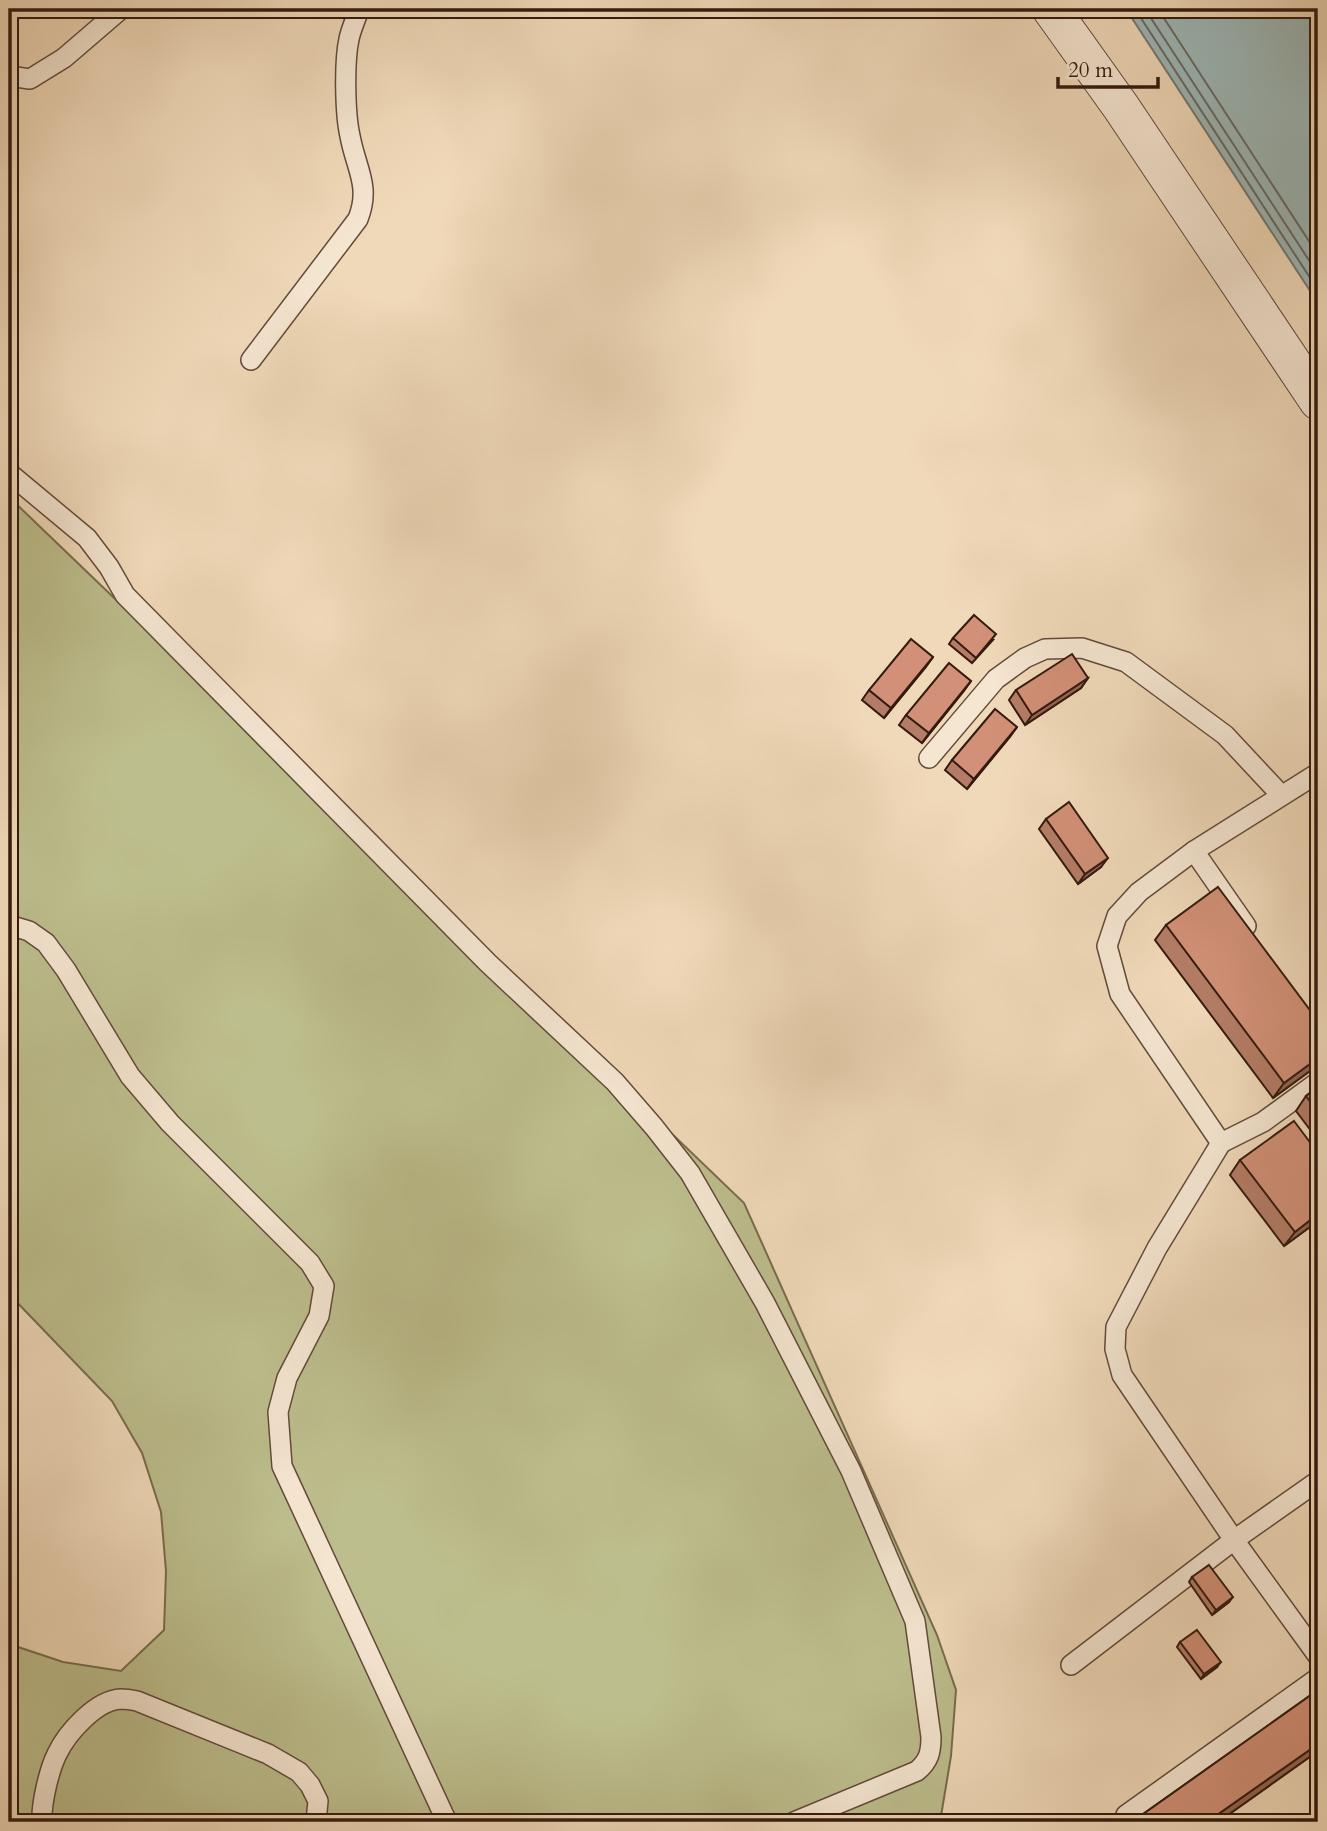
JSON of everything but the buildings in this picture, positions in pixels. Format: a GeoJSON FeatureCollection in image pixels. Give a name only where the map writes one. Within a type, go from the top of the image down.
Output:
{"type":"FeatureCollection","features":[{"type":"Feature","properties":{"kind":"street"},"geometry":{"type":"LineString","coordinates":[[1051,9],[1121,107],[1318,401]]}},
{"type":"Feature","properties":{"kind":"lane"},"geometry":{"type":"LineString","coordinates":[[9,76],[30,79],[64,58],[121,9]]}},
{"type":"Feature","properties":{"kind":"lane"},"geometry":{"type":"LineString","coordinates":[[251,360],[358,219],[365,201],[361,175],[349,135],[346,75],[349,40],[359,9]]}},
{"type":"Feature","properties":{"kind":"lane"},"geometry":{"type":"LineString","coordinates":[[9,473],[86,538],[109,567],[125,594],[488,963],[615,1082],[690,1173],[765,1303],[850,1471],[915,1622],[931,1737],[926,1763],[917,1771],[794,1822]]}},
{"type":"Feature","properties":{"kind":"lane"},"geometry":{"type":"LineString","coordinates":[[929,758],[996,678],[1025,658],[1045,649],[1082,648],[1126,662],[1225,734],[1281,795]]}},
{"type":"Feature","properties":{"kind":"lane"},"geometry":{"type":"LineString","coordinates":[[1221,1143],[1120,994],[1107,946],[1117,916],[1139,892],[1194,851],[1318,773]]}},
{"type":"Feature","properties":{"kind":"lane"},"geometry":{"type":"LineString","coordinates":[[1194,851],[1256,941]]}},
{"type":"Feature","properties":{"kind":"lane"},"geometry":{"type":"LineString","coordinates":[[9,925],[29,930],[46,943],[66,970],[130,1076],[170,1123],[310,1263],[324,1286],[319,1316],[287,1378],[278,1412],[282,1466],[447,1822]]}},
{"type":"Feature","properties":{"kind":"lane"},"geometry":{"type":"LineString","coordinates":[[1318,1082],[1263,1122],[1221,1143],[1145,1271],[1116,1327],[1115,1349],[1122,1375],[1234,1540],[1318,1656]]}},
{"type":"Feature","properties":{"kind":"lane"},"geometry":{"type":"LineString","coordinates":[[1072,1665],[1234,1540],[1318,1481]]}},
{"type":"Feature","properties":{"kind":"lane"},"geometry":{"type":"LineString","coordinates":[[1126,1815],[1318,1678]]}},
{"type":"Feature","properties":{"kind":"lane"},"geometry":{"type":"LineString","coordinates":[[42,1822],[48,1783],[57,1754],[81,1720],[98,1708],[119,1699],[137,1701],[161,1710],[268,1755],[299,1772],[318,1801],[316,1822]]}},
{"type":"Feature","properties":{"kind":"green space"},"geometry":{"type":"Polygon","coordinates":[[[9,497],[744,1203],[937,1635],[956,1690],[951,1756],[941,1816],[936,1822],[9,1822],[9,1644],[63,1662],[121,1671],[164,1630],[166,1571],[161,1512],[142,1453],[112,1401],[9,1294],[9,497]]]}},
{"type":"Feature","properties":{"kind":"water"},"geometry":{"type":"Polygon","coordinates":[[[1126,9],[1318,9],[1318,303],[1126,9]]]}}]}
